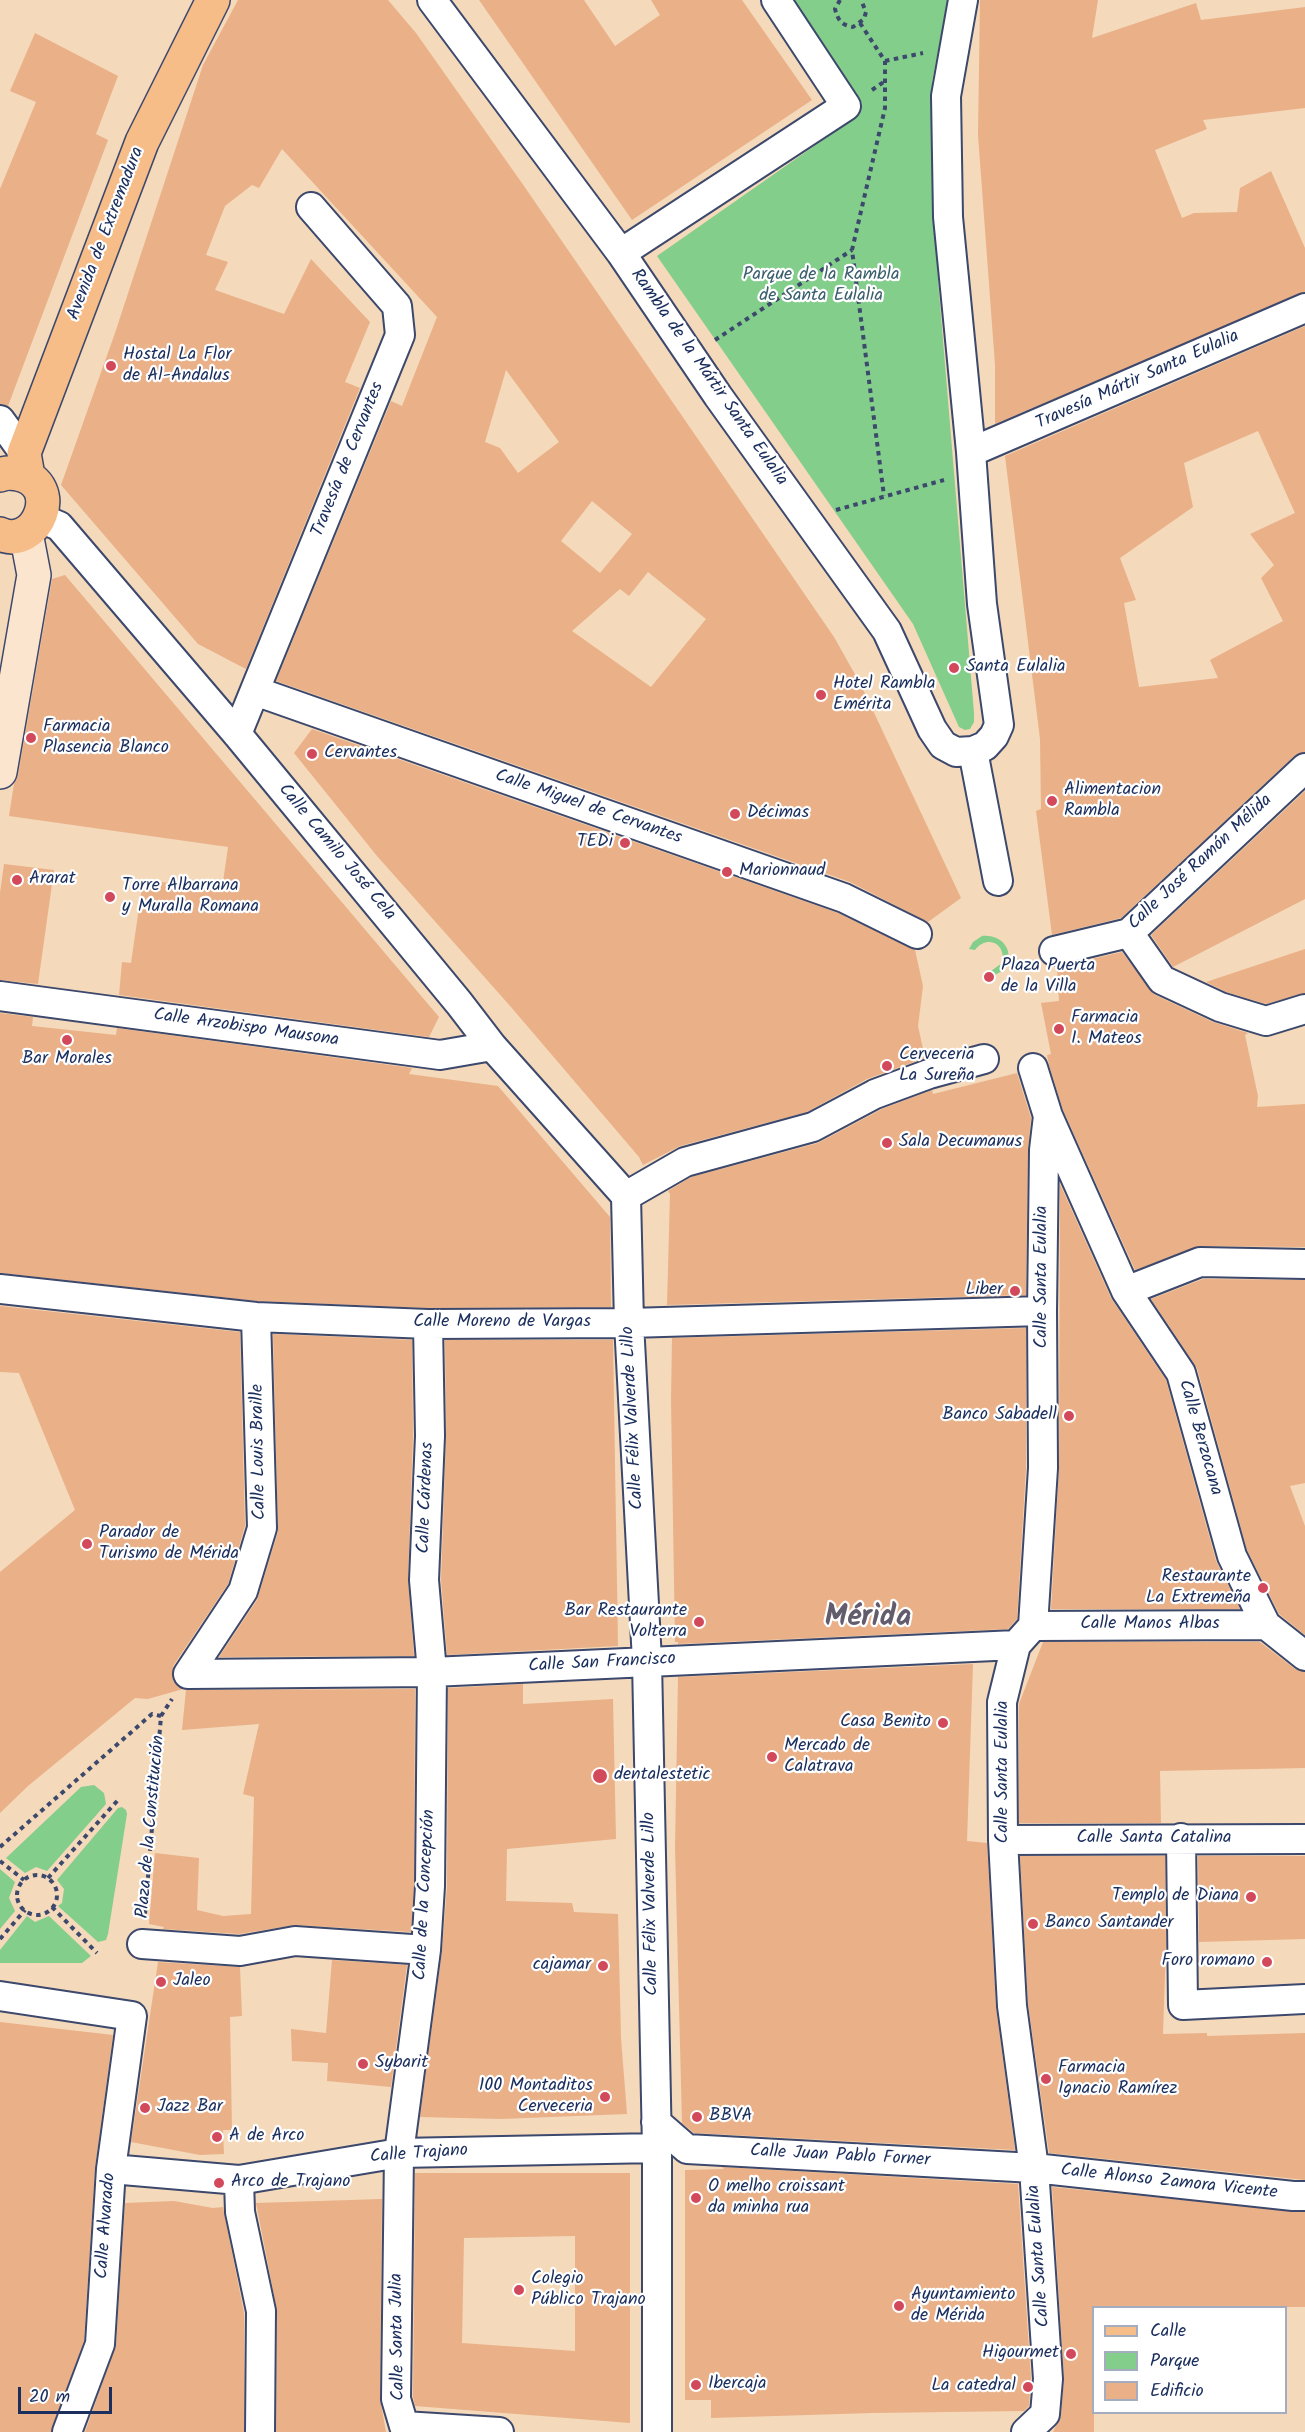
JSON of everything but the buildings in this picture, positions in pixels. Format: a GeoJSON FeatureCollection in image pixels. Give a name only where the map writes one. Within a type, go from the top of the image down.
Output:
{"type":"FeatureCollection","features":[{"type":"Feature","properties":{"kind":"main road","name":"Avenida de Extremadura"},"geometry":{"type":"LineString","coordinates":[[17,468],[142,142],[213,0]]}},
{"type":"Feature","properties":{"kind":"main road"},"geometry":{"type":"LineString","coordinates":[[0,772],[34,575],[22,528],[44,501],[38,486],[17,468]]}},
{"type":"Feature","properties":{"kind":"street","name":"Rambla de la Mártir Santa Eulalia"},"geometry":{"type":"LineString","coordinates":[[432,0],[621,253],[887,631],[932,729],[943,745],[956,752],[973,751]]}},
{"type":"Feature","properties":{"kind":"street","name":"Rambla de la Mártir Santa Eulalia"},"geometry":{"type":"LineString","coordinates":[[621,253],[846,105],[776,0]]}},
{"type":"Feature","properties":{"kind":"street"},"geometry":{"type":"LineString","coordinates":[[963,0],[946,96],[948,217],[972,462],[982,604],[999,725],[994,736],[985,746],[973,751],[998,881]]}},
{"type":"Feature","properties":{"kind":"street","name":"Travesía de Cervantes"},"geometry":{"type":"LineString","coordinates":[[237,734],[400,335],[397,306],[310,207]]}},
{"type":"Feature","properties":{"kind":"street","name":"Travesía Mártir Santa Eulalia"},"geometry":{"type":"LineString","coordinates":[[972,462],[1305,308]]}},
{"type":"Feature","properties":{"kind":"street"},"geometry":{"type":"LineString","coordinates":[[0,420],[17,468]]}},
{"type":"Feature","properties":{"kind":"street","name":"Calle Camilo José Cela"},"geometry":{"type":"LineString","coordinates":[[22,528],[59,526],[237,734],[492,1046],[626,1196]]}},
{"type":"Feature","properties":{"kind":"street","name":"Calle Miguel de Cervantes"},"geometry":{"type":"LineString","coordinates":[[255,691],[844,898],[917,934]]}},
{"type":"Feature","properties":{"kind":"street","name":"Calle José Ramón Mélida"},"geometry":{"type":"LineString","coordinates":[[1054,951],[1129,933],[1305,768]]}},
{"type":"Feature","properties":{"kind":"street"},"geometry":{"type":"LineString","coordinates":[[1129,933],[1162,980],[1220,1007],[1266,1021],[1305,1010]]}},
{"type":"Feature","properties":{"kind":"street","name":"Calle Arzobispo Mausona"},"geometry":{"type":"LineString","coordinates":[[0,996],[440,1055],[492,1046]]}},
{"type":"Feature","properties":{"kind":"street"},"geometry":{"type":"LineString","coordinates":[[626,1196],[685,1162],[813,1127],[875,1094],[928,1074],[984,1059]]}},
{"type":"Feature","properties":{"kind":"street","name":"Calle Santa Eulalia"},"geometry":{"type":"LineString","coordinates":[[1033,1068],[1048,1116],[1044,1150],[1042,1311],[1044,1468],[1025,1636],[1002,1702],[1003,1840],[1011,2006],[1034,2168],[1048,2379],[1035,2423]]}},
{"type":"Feature","properties":{"kind":"street","name":"Calle Berzocana"},"geometry":{"type":"LineString","coordinates":[[1048,1116],[1126,1291],[1181,1373],[1232,1556],[1266,1625],[1305,1656]]}},
{"type":"Feature","properties":{"kind":"street","name":"Calle Félix Valverde Lillo"},"geometry":{"type":"LineString","coordinates":[[626,1196],[629,1323],[647,1661],[656,2135],[657,2432]]}},
{"type":"Feature","properties":{"kind":"street"},"geometry":{"type":"LineString","coordinates":[[1126,1291],[1200,1262],[1305,1264]]}},
{"type":"Feature","properties":{"kind":"street","name":"Calle Moreno de Vargas"},"geometry":{"type":"LineString","coordinates":[[0,1289],[256,1317],[428,1324],[629,1323],[1042,1311]]}},
{"type":"Feature","properties":{"kind":"street","name":"Calle Louis Braille"},"geometry":{"type":"LineString","coordinates":[[188,1674],[243,1591],[262,1528],[256,1317]]}},
{"type":"Feature","properties":{"kind":"street","name":"Calle Cárdenas"},"geometry":{"type":"LineString","coordinates":[[428,1324],[430,1436],[424,1580],[432,1672]]}},
{"type":"Feature","properties":{"kind":"street","name":"Calle Manos Albas"},"geometry":{"type":"LineString","coordinates":[[1025,1636],[1266,1625]]}},
{"type":"Feature","properties":{"kind":"street","name":"Calle San Francisco"},"geometry":{"type":"LineString","coordinates":[[188,1674],[432,1672],[647,1661],[1025,1636]]}},
{"type":"Feature","properties":{"kind":"street","name":"Calle de la Concepción"},"geometry":{"type":"LineString","coordinates":[[399,2153],[426,1950],[430,1886],[432,1672]]}},
{"type":"Feature","properties":{"kind":"street"},"geometry":{"type":"LineString","coordinates":[[1181,1838],[1183,2005],[1305,1999]]}},
{"type":"Feature","properties":{"kind":"street","name":"Calle Santa Catalina"},"geometry":{"type":"LineString","coordinates":[[1003,1840],[1305,1839]]}},
{"type":"Feature","properties":{"kind":"street"},"geometry":{"type":"LineString","coordinates":[[142,1944],[240,1951],[295,1941],[426,1950]]}},
{"type":"Feature","properties":{"kind":"street","name":"Calle Alvarado"},"geometry":{"type":"LineString","coordinates":[[0,1996],[132,2016],[111,2169],[100,2344],[67,2432]]}},
{"type":"Feature","properties":{"kind":"street","name":"Calle Trajano"},"geometry":{"type":"LineString","coordinates":[[111,2169],[239,2180],[399,2153],[656,2135]]}},
{"type":"Feature","properties":{"kind":"street","name":"Calle Juan Pablo Forner"},"geometry":{"type":"LineString","coordinates":[[656,2135],[687,2149],[1034,2168]]}},
{"type":"Feature","properties":{"kind":"street","name":"Calle Santa Julia"},"geometry":{"type":"LineString","coordinates":[[399,2153],[396,2399],[404,2426],[499,2432]]}},
{"type":"Feature","properties":{"kind":"street","name":"Calle Alonso Zamora Vicente"},"geometry":{"type":"LineString","coordinates":[[1034,2168],[1305,2196]]}},
{"type":"Feature","properties":{"kind":"street"},"geometry":{"type":"LineString","coordinates":[[239,2180],[240,2212],[261,2311],[260,2432]]}},
{"type":"Feature","properties":{"kind":"path"},"geometry":{"type":"LineString","coordinates":[[840,0],[835,9],[838,19],[846,26],[853,27],[861,23],[866,12],[861,0]]}},
{"type":"Feature","properties":{"kind":"path"},"geometry":{"type":"LineString","coordinates":[[861,23],[885,61],[885,108],[852,250],[884,496]]}},
{"type":"Feature","properties":{"kind":"path"},"geometry":{"type":"LineString","coordinates":[[710,343],[852,250]]}},
{"type":"Feature","properties":{"kind":"path"},"geometry":{"type":"LineString","coordinates":[[807,519],[884,496],[972,462]]}},
{"type":"Feature","properties":{"kind":"path","name":"Plaza de la Constitución"},"geometry":{"type":"LineString","coordinates":[[0,1847],[152,1714],[161,1716],[142,1944]]}},
{"type":"Feature","properties":{"kind":"path"},"geometry":{"type":"LineString","coordinates":[[48,1878],[118,1800]]}},
{"type":"Feature","properties":{"kind":"path"},"geometry":{"type":"LineString","coordinates":[[0,1860],[24,1880]]}},
{"type":"Feature","properties":{"kind":"path"},"geometry":{"type":"LineString","coordinates":[[35,1875],[48,1878],[55,1886],[57,1894],[52,1907],[39,1914],[25,1910],[18,1897],[19,1888],[24,1880],[35,1875]]}},
{"type":"Feature","properties":{"kind":"path"},"geometry":{"type":"LineString","coordinates":[[52,1907],[97,1953]]}},
{"type":"Feature","properties":{"kind":"path"},"geometry":{"type":"LineString","coordinates":[[0,1939],[25,1910]]}},
{"type":"Feature","properties":{"kind":"green space","name":"Parque de la Rambla de Santa Eulalia"},"geometry":{"type":"Polygon","coordinates":[[[784,0],[948,0],[932,82],[938,280],[974,713],[974,722],[970,729],[965,730],[959,727],[913,624],[657,256],[860,114],[784,0]]]}},
{"type":"Feature","properties":{"kind":"green space"},"geometry":{"type":"Polygon","coordinates":[[[982,936],[996,938],[1008,951],[1009,957],[1004,970],[991,977],[991,971],[1002,963],[1002,951],[995,943],[990,942],[980,945],[975,950],[969,949],[973,942],[982,936]]]}},
{"type":"Feature","properties":{"kind":"green space"},"geometry":{"type":"Polygon","coordinates":[[[94,1785],[104,1793],[106,1804],[47,1871],[36,1867],[25,1873],[6,1858],[81,1787],[94,1785]]]}},
{"type":"Feature","properties":{"kind":"green space"},"geometry":{"type":"Polygon","coordinates":[[[122,1807],[127,1814],[108,1934],[106,1940],[98,1942],[58,1906],[62,1903],[64,1889],[57,1880],[118,1808],[122,1807]]]}},
{"type":"Feature","properties":{"kind":"green space"},"geometry":{"type":"Polygon","coordinates":[[[0,1869],[15,1882],[9,1898],[15,1911],[0,1929],[0,1869]]]}},
{"type":"Feature","properties":{"kind":"green space"},"geometry":{"type":"Polygon","coordinates":[[[27,1916],[35,1922],[49,1916],[91,1956],[82,1963],[0,1963],[0,1950],[27,1916]]]}},
{"type":"Feature","properties":{"kind":"place","name":"Hostal La Flor de Al-Andalus"},"geometry":{"type":"Point","coordinates":[111,366]}},
{"type":"Feature","properties":{"kind":"place","name":"Santa Eulalia"},"geometry":{"type":"Point","coordinates":[954,668]}},
{"type":"Feature","properties":{"kind":"place","name":"Hotel Rambla Emérita"},"geometry":{"type":"Point","coordinates":[821,695]}},
{"type":"Feature","properties":{"kind":"place","name":"Farmacia Plasencia Blanco"},"geometry":{"type":"Point","coordinates":[31,738]}},
{"type":"Feature","properties":{"kind":"place","name":"Cervantes"},"geometry":{"type":"Point","coordinates":[312,754]}},
{"type":"Feature","properties":{"kind":"place","name":"Alimentacion Rambla"},"geometry":{"type":"Point","coordinates":[1052,801]}},
{"type":"Feature","properties":{"kind":"place","name":"Décimas"},"geometry":{"type":"Point","coordinates":[735,814]}},
{"type":"Feature","properties":{"kind":"place","name":"TEDi"},"geometry":{"type":"Point","coordinates":[625,843]}},
{"type":"Feature","properties":{"kind":"place","name":"Marionnaud"},"geometry":{"type":"Point","coordinates":[727,872]}},
{"type":"Feature","properties":{"kind":"place","name":"Ararat"},"geometry":{"type":"Point","coordinates":[17,880]}},
{"type":"Feature","properties":{"kind":"place","name":"Torre Albarrana y Muralla Romana"},"geometry":{"type":"Point","coordinates":[110,897]}},
{"type":"Feature","properties":{"kind":"place","name":"Plaza Puerta de la Villa"},"geometry":{"type":"Point","coordinates":[989,977]}},
{"type":"Feature","properties":{"kind":"place","name":"Farmacia I. Mateos"},"geometry":{"type":"Point","coordinates":[1059,1029]}},
{"type":"Feature","properties":{"kind":"place","name":"Bar Morales"},"geometry":{"type":"Point","coordinates":[67,1040]}},
{"type":"Feature","properties":{"kind":"place","name":"Cerveceria La Sureña"},"geometry":{"type":"Point","coordinates":[887,1066]}},
{"type":"Feature","properties":{"kind":"place","name":"Sala Decumanus"},"geometry":{"type":"Point","coordinates":[887,1143]}},
{"type":"Feature","properties":{"kind":"place","name":"Liber"},"geometry":{"type":"Point","coordinates":[1015,1291]}},
{"type":"Feature","properties":{"kind":"place","name":"Banco Sabadell"},"geometry":{"type":"Point","coordinates":[1069,1416]}},
{"type":"Feature","properties":{"kind":"place","name":"Parador de Turismo de Mérida"},"geometry":{"type":"Point","coordinates":[87,1544]}},
{"type":"Feature","properties":{"kind":"place","name":"Restaurante La Extremeña"},"geometry":{"type":"Point","coordinates":[1263,1588]}},
{"type":"Feature","properties":{"kind":"place","name":"Bar Restaurante Volterra"},"geometry":{"type":"Point","coordinates":[699,1622]}},
{"type":"Feature","properties":{"kind":"place","name":"Casa Benito"},"geometry":{"type":"Point","coordinates":[943,1723]}},
{"type":"Feature","properties":{"kind":"place","name":"Mercado de Calatrava"},"geometry":{"type":"Point","coordinates":[772,1757]}},
{"type":"Feature","properties":{"kind":"place","name":"dentalestetic"},"geometry":{"type":"Point","coordinates":[600,1776]}},
{"type":"Feature","properties":{"kind":"place","name":"Templo de Diana"},"geometry":{"type":"Point","coordinates":[1251,1897]}},
{"type":"Feature","properties":{"kind":"place","name":"Banco Santander"},"geometry":{"type":"Point","coordinates":[1033,1924]}},
{"type":"Feature","properties":{"kind":"place","name":"Foro romano"},"geometry":{"type":"Point","coordinates":[1267,1962]}},
{"type":"Feature","properties":{"kind":"place","name":"cajamar"},"geometry":{"type":"Point","coordinates":[603,1966]}},
{"type":"Feature","properties":{"kind":"place","name":"Jaleo"},"geometry":{"type":"Point","coordinates":[161,1982]}},
{"type":"Feature","properties":{"kind":"place","name":"Sybarit"},"geometry":{"type":"Point","coordinates":[363,2064]}},
{"type":"Feature","properties":{"kind":"place","name":"Farmacia Ignacio Ramírez"},"geometry":{"type":"Point","coordinates":[1046,2079]}},
{"type":"Feature","properties":{"kind":"place","name":"100 Montaditos Cerveceria"},"geometry":{"type":"Point","coordinates":[605,2097]}},
{"type":"Feature","properties":{"kind":"place","name":"Jazz Bar"},"geometry":{"type":"Point","coordinates":[145,2108]}},
{"type":"Feature","properties":{"kind":"place","name":"BBVA"},"geometry":{"type":"Point","coordinates":[697,2117]}},
{"type":"Feature","properties":{"kind":"place","name":"A de Arco"},"geometry":{"type":"Point","coordinates":[217,2137]}},
{"type":"Feature","properties":{"kind":"place","name":"Arco de Trajano"},"geometry":{"type":"Point","coordinates":[219,2183]}},
{"type":"Feature","properties":{"kind":"place","name":"O melho croissant da minha rua"},"geometry":{"type":"Point","coordinates":[696,2198]}},
{"type":"Feature","properties":{"kind":"place","name":"Colegio Público Trajano"},"geometry":{"type":"Point","coordinates":[519,2290]}},
{"type":"Feature","properties":{"kind":"place","name":"Ayuntamiento de Mérida"},"geometry":{"type":"Point","coordinates":[899,2306]}},
{"type":"Feature","properties":{"kind":"place","name":"Higourmet"},"geometry":{"type":"Point","coordinates":[1071,2354]}},
{"type":"Feature","properties":{"kind":"place","name":"Ibercaja"},"geometry":{"type":"Point","coordinates":[696,2385]}},
{"type":"Feature","properties":{"kind":"place","name":"La catedral"},"geometry":{"type":"Point","coordinates":[1028,2387]}},
{"type":"Feature","properties":{"kind":"district","name":"Mérida"},"geometry":{"type":"Point","coordinates":[868,1620]}}]}
